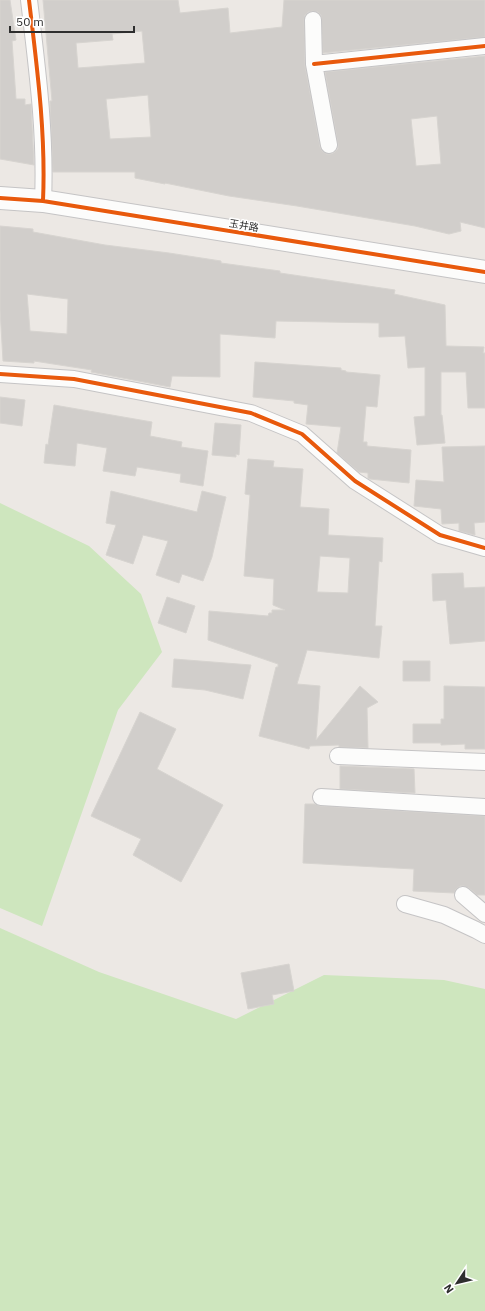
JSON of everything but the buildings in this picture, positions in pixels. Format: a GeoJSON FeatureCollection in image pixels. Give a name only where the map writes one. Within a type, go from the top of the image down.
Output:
{"type":"FeatureCollection","features":[{"type":"Feature","properties":{"kind":"street"},"geometry":{"type":"LineString","coordinates":[[29,0],[37,63],[44,166],[43,194]]}},
{"type":"Feature","properties":{"kind":"street"},"geometry":{"type":"LineString","coordinates":[[313,20],[314,64],[329,145]]}},
{"type":"Feature","properties":{"kind":"street"},"geometry":{"type":"LineString","coordinates":[[314,64],[485,46]]}},
{"type":"Feature","properties":{"kind":"street","name":"玉井路"},"geometry":{"type":"LineString","coordinates":[[0,183],[43,194],[485,272]]}},
{"type":"Feature","properties":{"kind":"street","name":"玉井路"},"geometry":{"type":"LineString","coordinates":[[0,198],[43,194],[485,257]]}},
{"type":"Feature","properties":{"kind":"street"},"geometry":{"type":"LineString","coordinates":[[0,374],[74,379],[251,413],[302,434],[355,481],[440,534],[485,548]]}},
{"type":"Feature","properties":{"kind":"street"},"geometry":{"type":"LineString","coordinates":[[338,756],[485,762]]}},
{"type":"Feature","properties":{"kind":"street"},"geometry":{"type":"LineString","coordinates":[[321,797],[485,807]]}},
{"type":"Feature","properties":{"kind":"street"},"geometry":{"type":"LineString","coordinates":[[463,895],[485,914]]}},
{"type":"Feature","properties":{"kind":"street"},"geometry":{"type":"LineString","coordinates":[[404,904],[444,915],[476,930],[485,936]]}},
{"type":"Feature","properties":{"kind":"green space"},"geometry":{"type":"Polygon","coordinates":[[[0,503],[89,546],[141,594],[162,652],[118,710],[42,926],[0,908],[0,503]]]}},
{"type":"Feature","properties":{"kind":"green space"},"geometry":{"type":"Polygon","coordinates":[[[0,928],[99,972],[236,1019],[324,975],[444,980],[485,989],[485,1311],[0,1311],[0,928]]]}},
{"type":"Feature","properties":{"kind":"cycle path"},"geometry":{"type":"LineString","coordinates":[[29,0],[38,75],[42,126],[44,176],[43,201]]}},
{"type":"Feature","properties":{"kind":"cycle path"},"geometry":{"type":"LineString","coordinates":[[314,64],[485,46]]}},
{"type":"Feature","properties":{"kind":"cycle path"},"geometry":{"type":"LineString","coordinates":[[0,198],[43,201],[485,272]]}},
{"type":"Feature","properties":{"kind":"cycle path"},"geometry":{"type":"LineString","coordinates":[[0,374],[74,379],[251,413],[302,434],[355,481],[440,535],[485,548]]}}]}
